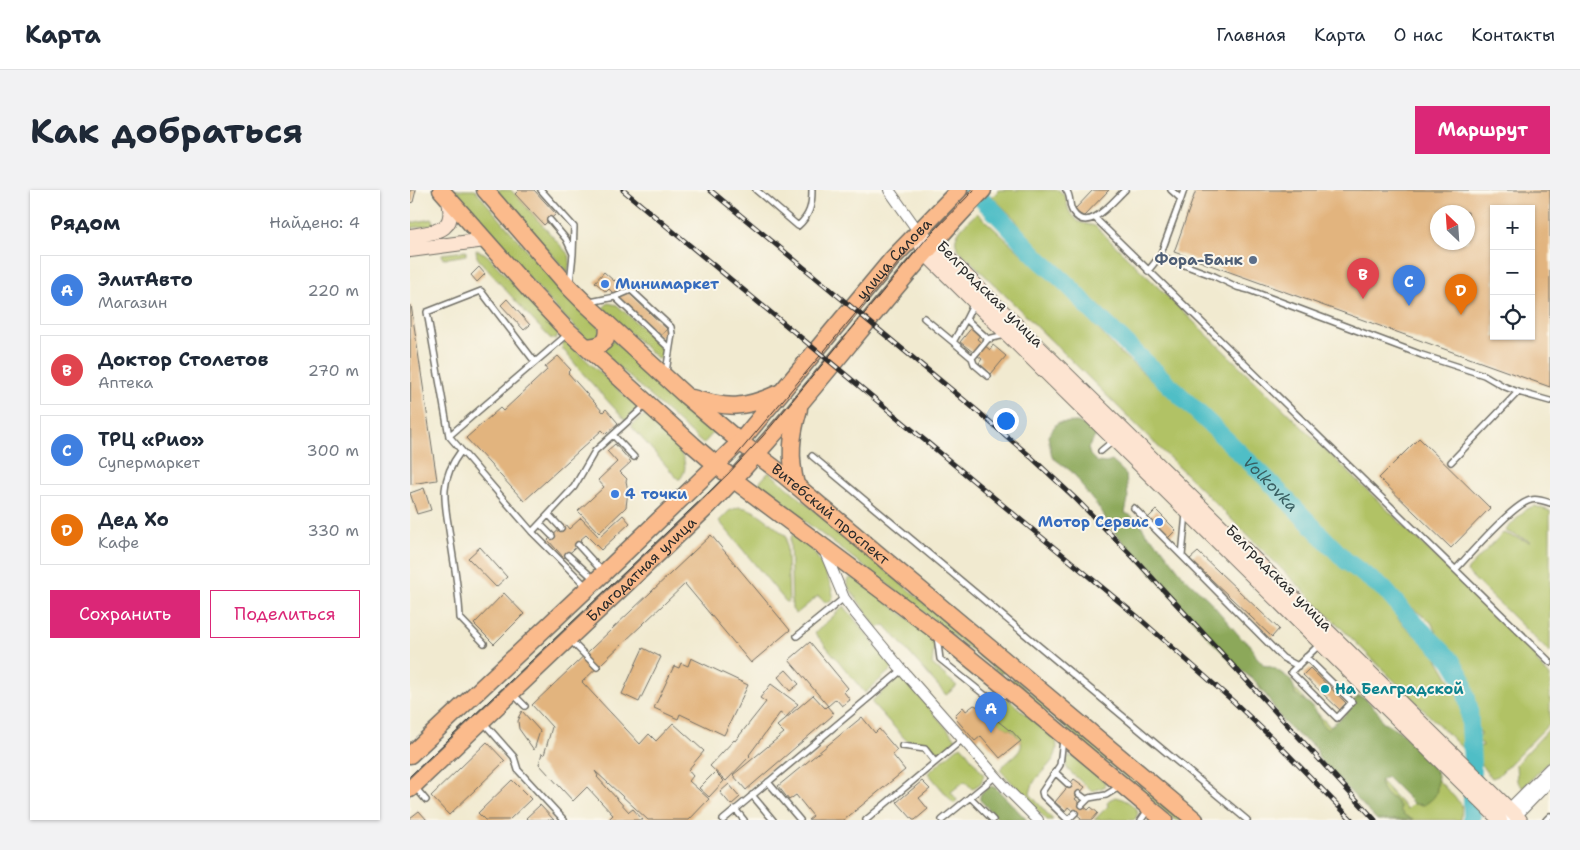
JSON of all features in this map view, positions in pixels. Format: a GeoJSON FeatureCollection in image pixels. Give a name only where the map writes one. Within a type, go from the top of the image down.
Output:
{"type":"FeatureCollection","features":[{"type":"Feature","properties":{"kind":"main road","name":"Витебский проспект"},"geometry":{"type":"LineString","coordinates":[[485,190],[570,288],[686,396],[740,442],[757,453],[796,485],[1196,820]]}},
{"type":"Feature","properties":{"kind":"main road","name":"улица Салова"},"geometry":{"type":"LineString","coordinates":[[856,336],[929,249],[984,190]]}},
{"type":"Feature","properties":{"kind":"main road","name":"улица Салова"},"geometry":{"type":"LineString","coordinates":[[838,324],[892,259],[956,193]]}},
{"type":"Feature","properties":{"kind":"main road","name":"Витебский проспект"},"geometry":{"type":"LineString","coordinates":[[444,194],[532,293],[570,332],[647,404],[734,480],[936,632],[1009,691],[1122,786],[1145,814],[1164,820]]}},
{"type":"Feature","properties":{"kind":"main road"},"geometry":{"type":"LineString","coordinates":[[586,347],[597,346],[607,339],[607,324]]}},
{"type":"Feature","properties":{"kind":"main road","name":"Благодатная улица"},"geometry":{"type":"LineString","coordinates":[[410,755],[740,442],[838,324]]}},
{"type":"Feature","properties":{"kind":"main road","name":"Благодатная улица"},"geometry":{"type":"LineString","coordinates":[[412,787],[734,480],[856,336]]}},
{"type":"Feature","properties":{"kind":"main road"},"geometry":{"type":"LineString","coordinates":[[686,396],[718,406],[739,406],[760,401],[781,392]]}},
{"type":"Feature","properties":{"kind":"main road"},"geometry":{"type":"LineString","coordinates":[[796,485],[792,469],[791,450],[793,430],[800,404]]}},
{"type":"Feature","properties":{"kind":"main road"},"geometry":{"type":"LineString","coordinates":[[1009,691],[1005,681],[1008,676],[1017,670]]}},
{"type":"Feature","properties":{"kind":"street"},"geometry":{"type":"LineString","coordinates":[[889,190],[918,231]]}},
{"type":"Feature","properties":{"kind":"street"},"geometry":{"type":"LineString","coordinates":[[410,236],[437,232],[443,229],[451,216],[451,208],[444,194]]}},
{"type":"Feature","properties":{"kind":"street","name":"Белградская улица"},"geometry":{"type":"LineString","coordinates":[[918,231],[929,249],[973,301],[1006,334],[1484,803],[1510,818]]}},
{"type":"Feature","properties":{"kind":"street"},"geometry":{"type":"LineString","coordinates":[[410,250],[485,240]]}},
{"type":"Feature","properties":{"kind":"street","name":"Белградская улица"},"geometry":{"type":"LineString","coordinates":[[929,249],[1486,786],[1510,818]]}},
{"type":"Feature","properties":{"kind":"street","name":"Витебский проспект"},"geometry":{"type":"LineString","coordinates":[[823,547],[844,598],[855,614],[963,739],[1038,820]]}},
{"type":"Feature","properties":{"kind":"street"},"geometry":{"type":"LineString","coordinates":[[1510,818],[1550,768]]}},
{"type":"Feature","properties":{"kind":"street"},"geometry":{"type":"LineString","coordinates":[[1510,818],[1550,781]]}},
{"type":"Feature","properties":{"kind":"lane"},"geometry":{"type":"LineString","coordinates":[[541,190],[574,227],[570,288]]}},
{"type":"Feature","properties":{"kind":"lane"},"geometry":{"type":"LineString","coordinates":[[756,190],[798,226],[807,217],[812,200],[812,190]]}},
{"type":"Feature","properties":{"kind":"lane"},"geometry":{"type":"LineString","coordinates":[[1066,190],[1071,201],[1072,211],[1080,219],[1085,220],[1095,218],[1125,190]]}},
{"type":"Feature","properties":{"kind":"lane"},"geometry":{"type":"LineString","coordinates":[[1171,190],[1181,199]]}},
{"type":"Feature","properties":{"kind":"lane"},"geometry":{"type":"LineString","coordinates":[[1148,271],[1160,256],[1184,190]]}},
{"type":"Feature","properties":{"kind":"lane"},"geometry":{"type":"LineString","coordinates":[[1095,218],[1550,662]]}},
{"type":"Feature","properties":{"kind":"lane"},"geometry":{"type":"LineString","coordinates":[[550,220],[566,240],[573,254]]}},
{"type":"Feature","properties":{"kind":"lane"},"geometry":{"type":"LineString","coordinates":[[1160,256],[1214,276],[1237,287],[1250,290],[1484,375],[1518,392],[1550,401]]}},
{"type":"Feature","properties":{"kind":"lane"},"geometry":{"type":"LineString","coordinates":[[584,302],[615,297],[631,290],[664,320],[669,325],[671,331],[665,377]]}},
{"type":"Feature","properties":{"kind":"lane"},"geometry":{"type":"LineString","coordinates":[[535,362],[481,292],[427,312],[449,436],[532,532],[596,580]]}},
{"type":"Feature","properties":{"kind":"lane"},"geometry":{"type":"LineString","coordinates":[[615,297],[669,348]]}},
{"type":"Feature","properties":{"kind":"lane"},"geometry":{"type":"LineString","coordinates":[[953,342],[971,310],[973,301]]}},
{"type":"Feature","properties":{"kind":"lane"},"geometry":{"type":"LineString","coordinates":[[924,318],[972,358],[974,364],[988,376]]}},
{"type":"Feature","properties":{"kind":"lane"},"geometry":{"type":"LineString","coordinates":[[966,319],[988,339]]}},
{"type":"Feature","properties":{"kind":"lane"},"geometry":{"type":"LineString","coordinates":[[449,436],[570,332]]}},
{"type":"Feature","properties":{"kind":"lane"},"geometry":{"type":"LineString","coordinates":[[972,358],[988,339],[1006,334]]}},
{"type":"Feature","properties":{"kind":"lane"},"geometry":{"type":"LineString","coordinates":[[1451,462],[1518,392]]}},
{"type":"Feature","properties":{"kind":"lane"},"geometry":{"type":"LineString","coordinates":[[532,532],[574,488],[595,451],[647,404]]}},
{"type":"Feature","properties":{"kind":"lane"},"geometry":{"type":"LineString","coordinates":[[614,435],[634,457]]}},
{"type":"Feature","properties":{"kind":"lane"},"geometry":{"type":"LineString","coordinates":[[1100,451],[1115,439]]}},
{"type":"Feature","properties":{"kind":"lane"},"geometry":{"type":"LineString","coordinates":[[461,451],[448,472],[445,489],[446,510],[459,595],[460,618],[484,643]]}},
{"type":"Feature","properties":{"kind":"lane"},"geometry":{"type":"LineString","coordinates":[[812,456],[1247,820]]}},
{"type":"Feature","properties":{"kind":"lane"},"geometry":{"type":"LineString","coordinates":[[1456,569],[1515,507],[1532,499],[1550,503]]}},
{"type":"Feature","properties":{"kind":"lane"},"geometry":{"type":"LineString","coordinates":[[1134,508],[1283,658],[1298,666]]}},
{"type":"Feature","properties":{"kind":"lane"},"geometry":{"type":"LineString","coordinates":[[1182,556],[1186,510]]}},
{"type":"Feature","properties":{"kind":"lane"},"geometry":{"type":"LineString","coordinates":[[550,515],[561,528]]}},
{"type":"Feature","properties":{"kind":"lane"},"geometry":{"type":"LineString","coordinates":[[540,524],[552,536]]}},
{"type":"Feature","properties":{"kind":"lane"},"geometry":{"type":"LineString","coordinates":[[578,545],[596,580]]}},
{"type":"Feature","properties":{"kind":"lane"},"geometry":{"type":"LineString","coordinates":[[568,554],[596,580]]}},
{"type":"Feature","properties":{"kind":"lane"},"geometry":{"type":"LineString","coordinates":[[797,636],[844,598]]}},
{"type":"Feature","properties":{"kind":"lane"},"geometry":{"type":"LineString","coordinates":[[569,638],[597,668]]}},
{"type":"Feature","properties":{"kind":"lane"},"geometry":{"type":"LineString","coordinates":[[1306,658],[1352,702],[1337,718],[1291,672],[1321,643]]}},
{"type":"Feature","properties":{"kind":"lane"},"geometry":{"type":"LineString","coordinates":[[723,820],[902,670]]}},
{"type":"Feature","properties":{"kind":"lane"},"geometry":{"type":"LineString","coordinates":[[512,693],[525,706]]}},
{"type":"Feature","properties":{"kind":"lane"},"geometry":{"type":"LineString","coordinates":[[482,721],[514,757],[518,770],[564,820]]}},
{"type":"Feature","properties":{"kind":"lane"},"geometry":{"type":"LineString","coordinates":[[1063,736],[1060,766],[1042,792],[1043,796],[1068,820],[1075,812]]}},
{"type":"Feature","properties":{"kind":"lane"},"geometry":{"type":"LineString","coordinates":[[866,820],[963,739]]}},
{"type":"Feature","properties":{"kind":"lane"},"geometry":{"type":"LineString","coordinates":[[902,746],[925,749],[936,762]]}},
{"type":"Feature","properties":{"kind":"lane"},"geometry":{"type":"LineString","coordinates":[[1055,772],[1069,785]]}},
{"type":"Feature","properties":{"kind":"lane"},"geometry":{"type":"LineString","coordinates":[[942,820],[996,776]]}},
{"type":"Feature","properties":{"kind":"lane"},"geometry":{"type":"LineString","coordinates":[[768,782],[800,820]]}},
{"type":"Feature","properties":{"kind":"lane"},"geometry":{"type":"LineString","coordinates":[[1079,794],[1084,803],[1089,798],[1106,794],[1122,786]]}},
{"type":"Feature","properties":{"kind":"lane"},"geometry":{"type":"LineString","coordinates":[[412,787],[426,800]]}},
{"type":"Feature","properties":{"kind":"lane"},"geometry":{"type":"LineString","coordinates":[[752,795],[773,820]]}},
{"type":"Feature","properties":{"kind":"lane"},"geometry":{"type":"LineString","coordinates":[[970,798],[993,820]]}},
{"type":"Feature","properties":{"kind":"lane"},"geometry":{"type":"LineString","coordinates":[[735,809],[744,820]]}},
{"type":"Feature","properties":{"kind":"lane"},"geometry":{"type":"LineString","coordinates":[[1546,820],[1550,816]]}},
{"type":"Feature","properties":{"kind":"green space"},"geometry":{"type":"Polygon","coordinates":[[[451,190],[475,190],[543,269],[599,326],[600,332],[598,337],[588,340],[556,308],[451,190]]]}},
{"type":"Feature","properties":{"kind":"green space"},"geometry":{"type":"Polygon","coordinates":[[[496,190],[511,190],[569,255],[568,273],[496,190]]]}},
{"type":"Feature","properties":{"kind":"green space"},"geometry":{"type":"Polygon","coordinates":[[[999,190],[1059,190],[1065,196],[1069,211],[1079,222],[1095,226],[1537,655],[1537,662],[1550,676],[1550,723],[1498,776],[1492,778],[1478,761],[1477,746],[1483,746],[1482,743],[1477,743],[1477,735],[1481,735],[1481,732],[1477,732],[1476,707],[1471,686],[1460,665],[1441,642],[1431,622],[1407,604],[1367,566],[1351,557],[1323,526],[1025,235],[1015,219],[992,197],[999,190]]]}},
{"type":"Feature","properties":{"kind":"green space"},"geometry":{"type":"Polygon","coordinates":[[[977,213],[1069,297],[1117,350],[1162,389],[1332,551],[1352,575],[1386,600],[1399,620],[1435,655],[1458,694],[1464,716],[1466,752],[958,249],[956,239],[958,234],[977,213]]]}},
{"type":"Feature","properties":{"kind":"green space"},"geometry":{"type":"Polygon","coordinates":[[[432,219],[434,225],[410,228],[410,223],[432,219]]]}},
{"type":"Feature","properties":{"kind":"green space"},"geometry":{"type":"Polygon","coordinates":[[[476,250],[488,256],[559,334],[556,339],[550,338],[529,316],[479,260],[476,250]]]}},
{"type":"Feature","properties":{"kind":"green space"},"geometry":{"type":"Polygon","coordinates":[[[466,251],[466,255],[443,259],[442,254],[466,251]]]}},
{"type":"Feature","properties":{"kind":"green space"},"geometry":{"type":"Polygon","coordinates":[[[608,303],[617,305],[661,345],[663,352],[660,359],[603,308],[608,303]]]}},
{"type":"Feature","properties":{"kind":"green space"},"geometry":{"type":"Polygon","coordinates":[[[613,340],[714,432],[703,444],[601,351],[613,340]]]}},
{"type":"Feature","properties":{"kind":"green space"},"geometry":{"type":"Polygon","coordinates":[[[564,342],[567,342],[635,405],[637,410],[626,421],[562,348],[564,342]]]}},
{"type":"Feature","properties":{"kind":"green space"},"geometry":{"type":"Polygon","coordinates":[[[643,416],[647,416],[682,447],[679,450],[685,468],[680,479],[631,426],[643,416]]]}},
{"type":"Feature","properties":{"kind":"green space"},"geometry":{"type":"Polygon","coordinates":[[[1077,422],[1090,427],[1097,434],[1088,448],[1090,455],[1097,462],[1106,463],[1112,461],[1126,474],[1128,499],[1125,513],[1132,516],[1141,525],[1185,578],[1208,599],[1242,639],[1250,644],[1256,656],[1264,665],[1274,668],[1290,679],[1295,695],[1313,707],[1325,728],[1328,730],[1344,715],[1358,696],[1365,698],[1379,713],[1382,721],[1403,733],[1430,762],[1438,775],[1437,791],[1433,798],[1424,805],[1414,804],[1387,777],[1380,781],[1382,789],[1387,796],[1394,799],[1404,815],[1413,820],[1377,820],[1319,759],[1316,747],[1283,722],[1255,681],[1237,667],[1216,646],[1108,525],[1103,513],[1078,479],[1071,471],[1052,457],[1048,436],[1057,423],[1077,422]]]}},
{"type":"Feature","properties":{"kind":"green space"},"geometry":{"type":"Polygon","coordinates":[[[769,472],[1005,671],[1001,674],[911,602],[757,485],[769,472]]]}},
{"type":"Feature","properties":{"kind":"green space"},"geometry":{"type":"Polygon","coordinates":[[[1535,506],[1550,511],[1550,653],[1467,572],[1503,533],[1530,542],[1505,531],[1526,509],[1535,506]]]}},
{"type":"Feature","properties":{"kind":"green space"},"geometry":{"type":"Polygon","coordinates":[[[739,507],[758,514],[786,536],[789,600],[787,603],[719,521],[729,511],[739,507]]]}},
{"type":"Feature","properties":{"kind":"green space"},"geometry":{"type":"Polygon","coordinates":[[[793,534],[815,553],[833,593],[832,599],[828,602],[825,602],[818,596],[796,614],[792,609],[790,539],[793,534]]]}},
{"type":"Feature","properties":{"kind":"green space"},"geometry":{"type":"Polygon","coordinates":[[[854,578],[935,638],[932,664],[957,686],[946,695],[885,625],[877,628],[847,584],[847,580],[854,578]]]}},
{"type":"Feature","properties":{"kind":"green space"},"geometry":{"type":"Polygon","coordinates":[[[844,606],[893,668],[865,693],[815,633],[844,606]]]}},
{"type":"Feature","properties":{"kind":"green space"},"geometry":{"type":"Polygon","coordinates":[[[1276,669],[1407,809],[1437,779],[1462,805],[1461,820],[1385,820],[1259,688],[1276,669]]]}},
{"type":"Feature","properties":{"kind":"green space"},"geometry":{"type":"Polygon","coordinates":[[[901,677],[956,739],[942,752],[922,743],[906,740],[872,703],[873,700],[901,677]]]}},
{"type":"Feature","properties":{"kind":"green space"},"geometry":{"type":"Polygon","coordinates":[[[1012,679],[1015,679],[1183,820],[1175,820],[1012,683],[1012,679]]]}},
{"type":"Feature","properties":{"kind":"green space"},"geometry":{"type":"Polygon","coordinates":[[[1008,699],[1056,740],[1057,747],[1054,758],[1034,782],[1030,794],[1053,820],[1047,820],[1000,770],[1020,750],[1021,742],[1011,729],[1009,730],[980,708],[979,704],[1008,699]]]}},
{"type":"Feature","properties":{"kind":"green space"},"geometry":{"type":"Polygon","coordinates":[[[1550,728],[1550,760],[1523,788],[1517,781],[1516,764],[1550,728]]]}},
{"type":"Feature","properties":{"kind":"green space"},"geometry":{"type":"Polygon","coordinates":[[[962,746],[984,775],[981,783],[972,789],[965,781],[951,792],[957,800],[954,804],[928,773],[957,748],[962,746]]]}},
{"type":"Feature","properties":{"kind":"green space"},"geometry":{"type":"Polygon","coordinates":[[[1069,756],[1075,757],[1105,782],[1104,787],[1092,791],[1069,771],[1066,766],[1069,756]]]}},
{"type":"Feature","properties":{"kind":"green space"},"geometry":{"type":"Polygon","coordinates":[[[991,786],[996,788],[1027,820],[999,820],[980,800],[981,793],[991,786]]]}},
{"type":"Feature","properties":{"kind":"green space"},"geometry":{"type":"Polygon","coordinates":[[[1115,797],[1126,801],[1134,807],[1138,813],[1135,820],[1094,820],[1108,806],[1109,800],[1115,797]]]}},
{"type":"Feature","properties":{"kind":"water"},"geometry":{"type":"Polygon","coordinates":[[[1468,805],[1477,813],[1476,820],[1468,820],[1468,805]]]}},
{"type":"Feature","properties":{"kind":"building"},"geometry":{"type":"Polygon","coordinates":[[[410,190],[416,190],[413,202],[410,203],[410,190]]]}},
{"type":"Feature","properties":{"kind":"building"},"geometry":{"type":"Polygon","coordinates":[[[519,190],[534,190],[556,214],[544,225],[515,194],[519,190]]]}},
{"type":"Feature","properties":{"kind":"building"},"geometry":{"type":"Polygon","coordinates":[[[1093,190],[1109,190],[1082,218],[1074,210],[1093,190]]]}},
{"type":"Feature","properties":{"kind":"building"},"geometry":{"type":"Polygon","coordinates":[[[1196,190],[1550,190],[1550,387],[1174,252],[1196,190]]]}},
{"type":"Feature","properties":{"kind":"building"},"geometry":{"type":"Polygon","coordinates":[[[479,267],[485,274],[477,282],[471,275],[479,267]]]}},
{"type":"Feature","properties":{"kind":"building"},"geometry":{"type":"Polygon","coordinates":[[[604,272],[667,329],[660,337],[609,289],[606,292],[595,282],[604,272]]]}},
{"type":"Feature","properties":{"kind":"building"},"geometry":{"type":"Polygon","coordinates":[[[507,299],[530,325],[524,330],[501,305],[507,299]]]}},
{"type":"Feature","properties":{"kind":"building"},"geometry":{"type":"Polygon","coordinates":[[[410,305],[437,480],[411,484],[410,305]]]}},
{"type":"Feature","properties":{"kind":"building"},"geometry":{"type":"Polygon","coordinates":[[[973,326],[981,334],[977,339],[990,350],[993,345],[1006,356],[991,374],[979,363],[982,359],[960,342],[973,326]]]}},
{"type":"Feature","properties":{"kind":"building"},"geometry":{"type":"Polygon","coordinates":[[[558,356],[571,370],[568,373],[603,412],[606,409],[618,423],[606,434],[602,430],[524,501],[466,438],[500,408],[503,411],[547,370],[545,367],[558,356]]]}},
{"type":"Feature","properties":{"kind":"building"},"geometry":{"type":"Polygon","coordinates":[[[1419,438],[1490,508],[1451,548],[1379,478],[1419,438]]]}},
{"type":"Feature","properties":{"kind":"building"},"geometry":{"type":"Polygon","coordinates":[[[615,444],[631,462],[620,472],[627,479],[626,507],[599,533],[578,511],[604,487],[598,480],[617,462],[607,451],[615,444]]]}},
{"type":"Feature","properties":{"kind":"building"},"geometry":{"type":"Polygon","coordinates":[[[424,488],[431,510],[417,514],[410,493],[424,488]]]}},
{"type":"Feature","properties":{"kind":"building"},"geometry":{"type":"Polygon","coordinates":[[[1156,510],[1176,530],[1168,538],[1148,518],[1156,510]]]}},
{"type":"Feature","properties":{"kind":"building"},"geometry":{"type":"Polygon","coordinates":[[[623,515],[630,523],[601,550],[586,535],[580,540],[582,542],[564,558],[548,540],[565,524],[569,529],[581,518],[599,537],[623,515]]]}},
{"type":"Feature","properties":{"kind":"building"},"geometry":{"type":"Polygon","coordinates":[[[711,535],[790,630],[751,663],[685,584],[582,682],[640,744],[649,734],[656,741],[673,723],[704,751],[688,770],[693,776],[689,781],[709,799],[689,820],[648,820],[595,771],[597,777],[629,812],[633,809],[643,820],[608,820],[613,815],[587,787],[573,801],[539,764],[542,753],[544,755],[552,727],[532,705],[711,535]]]}},
{"type":"Feature","properties":{"kind":"building"},"geometry":{"type":"Polygon","coordinates":[[[480,547],[507,577],[496,587],[468,558],[480,547]]]}},
{"type":"Feature","properties":{"kind":"building"},"geometry":{"type":"Polygon","coordinates":[[[1198,552],[1279,629],[1272,637],[1190,559],[1198,552]]]}},
{"type":"Feature","properties":{"kind":"building"},"geometry":{"type":"Polygon","coordinates":[[[504,593],[524,614],[494,644],[474,624],[504,593]]]}},
{"type":"Feature","properties":{"kind":"building"},"geometry":{"type":"Polygon","coordinates":[[[810,642],[848,688],[844,692],[850,700],[842,706],[836,699],[828,706],[789,660],[810,642]]]}},
{"type":"Feature","properties":{"kind":"building"},"geometry":{"type":"Polygon","coordinates":[[[643,648],[661,657],[639,702],[622,694],[643,648]]]}},
{"type":"Feature","properties":{"kind":"building"},"geometry":{"type":"Polygon","coordinates":[[[691,658],[748,685],[724,735],[680,714],[678,719],[654,708],[674,666],[679,668],[681,663],[688,666],[691,658]]]}},
{"type":"Feature","properties":{"kind":"building","name":"На Белградской"},"geometry":{"type":"Polygon","coordinates":[[[1310,668],[1346,703],[1340,710],[1303,675],[1310,668]]]}},
{"type":"Feature","properties":{"kind":"building"},"geometry":{"type":"Polygon","coordinates":[[[786,670],[799,684],[790,691],[778,677],[786,670]]]}},
{"type":"Feature","properties":{"kind":"building"},"geometry":{"type":"Polygon","coordinates":[[[771,684],[798,704],[786,717],[780,713],[750,756],[726,781],[710,766],[735,741],[766,702],[760,698],[771,684]]]}},
{"type":"Feature","properties":{"kind":"building"},"geometry":{"type":"Polygon","coordinates":[[[813,695],[825,708],[827,706],[833,713],[832,716],[746,790],[733,775],[784,733],[777,726],[813,695]]]}},
{"type":"Feature","properties":{"kind":"building"},"geometry":{"type":"Polygon","coordinates":[[[974,705],[983,709],[1010,729],[1021,741],[1000,758],[981,736],[975,741],[956,719],[955,715],[963,707],[966,711],[974,705]]]}},
{"type":"Feature","properties":{"kind":"building"},"geometry":{"type":"Polygon","coordinates":[[[522,711],[540,731],[534,750],[519,729],[518,721],[520,717],[518,718],[522,711]]]}},
{"type":"Feature","properties":{"kind":"building"},"geometry":{"type":"Polygon","coordinates":[[[862,717],[875,733],[879,729],[897,750],[892,754],[905,770],[844,820],[808,820],[813,816],[796,795],[789,800],[778,786],[862,717]]]}},
{"type":"Feature","properties":{"kind":"building"},"geometry":{"type":"Polygon","coordinates":[[[487,742],[505,761],[449,815],[431,796],[487,742]]]}},
{"type":"Feature","properties":{"kind":"building"},"geometry":{"type":"Polygon","coordinates":[[[715,772],[724,781],[709,797],[699,788],[715,772]]]}},
{"type":"Feature","properties":{"kind":"building"},"geometry":{"type":"Polygon","coordinates":[[[1074,779],[1085,787],[1075,799],[1088,810],[1091,807],[1098,813],[1092,820],[1079,820],[1081,818],[1068,807],[1065,811],[1055,802],[1074,779]]]}},
{"type":"Feature","properties":{"kind":"building"},"geometry":{"type":"Polygon","coordinates":[[[512,780],[531,799],[509,820],[485,820],[478,813],[512,780]]]}},
{"type":"Feature","properties":{"kind":"building"},"geometry":{"type":"Polygon","coordinates":[[[922,781],[930,789],[919,798],[928,809],[913,820],[897,802],[922,781]]]}},
{"type":"Feature","properties":{"kind":"building"},"geometry":{"type":"Polygon","coordinates":[[[729,784],[740,797],[731,805],[720,792],[729,784]]]}},
{"type":"Feature","properties":{"kind":"building"},"geometry":{"type":"Polygon","coordinates":[[[540,805],[554,820],[528,820],[526,818],[540,805]]]}},
{"type":"Feature","properties":{"kind":"building"},"geometry":{"type":"Polygon","coordinates":[[[419,811],[427,820],[410,820],[410,818],[419,811]]]}},
{"type":"Feature","properties":{"kind":"waterway","name":"Volkovka"},"geometry":{"type":"LineString","coordinates":[[972,190],[1040,260],[1264,476],[1346,561],[1385,590],[1451,660],[1462,678],[1469,707],[1472,763],[1472,820]]}},
{"type":"Feature","properties":{"kind":"tram line"},"geometry":{"type":"LineString","coordinates":[[410,776],[728,474],[763,436],[927,238],[974,190]]}},
{"type":"Feature","properties":{"kind":"tram line"},"geometry":{"type":"LineString","coordinates":[[736,456],[908,251]]}},
{"type":"Feature","properties":{"kind":"railway"},"geometry":{"type":"LineString","coordinates":[[623,190],[1139,618],[1234,702],[1352,820]]}},
{"type":"Feature","properties":{"kind":"railway"},"geometry":{"type":"LineString","coordinates":[[710,190],[976,410],[1076,499],[1135,559],[1375,820]]}},
{"type":"Feature","properties":{"kind":"place","name":"Фора-Банк"},"geometry":{"type":"Point","coordinates":[1253,260]}},
{"type":"Feature","properties":{"kind":"place","name":"Минимаркет"},"geometry":{"type":"Point","coordinates":[605,284]}},
{"type":"Feature","properties":{"kind":"place","name":"Доктор Столетов"},"geometry":{"type":"Point","coordinates":[1363,299]}},
{"type":"Feature","properties":{"kind":"place","name":"ТРЦ «Рио»"},"geometry":{"type":"Point","coordinates":[1409,306]}},
{"type":"Feature","properties":{"kind":"place","name":"Дед Хо"},"geometry":{"type":"Point","coordinates":[1461,315]}},
{"type":"Feature","properties":{"kind":"place","name":"4 точки"},"geometry":{"type":"Point","coordinates":[615,494]}},
{"type":"Feature","properties":{"kind":"place","name":"Мотор Сервис"},"geometry":{"type":"Point","coordinates":[1159,522]}},
{"type":"Feature","properties":{"kind":"place","name":"На Белградской"},"geometry":{"type":"Point","coordinates":[1325,689]}},
{"type":"Feature","properties":{"kind":"place","name":"ЭлитАвто"},"geometry":{"type":"Point","coordinates":[991,733]}}]}
